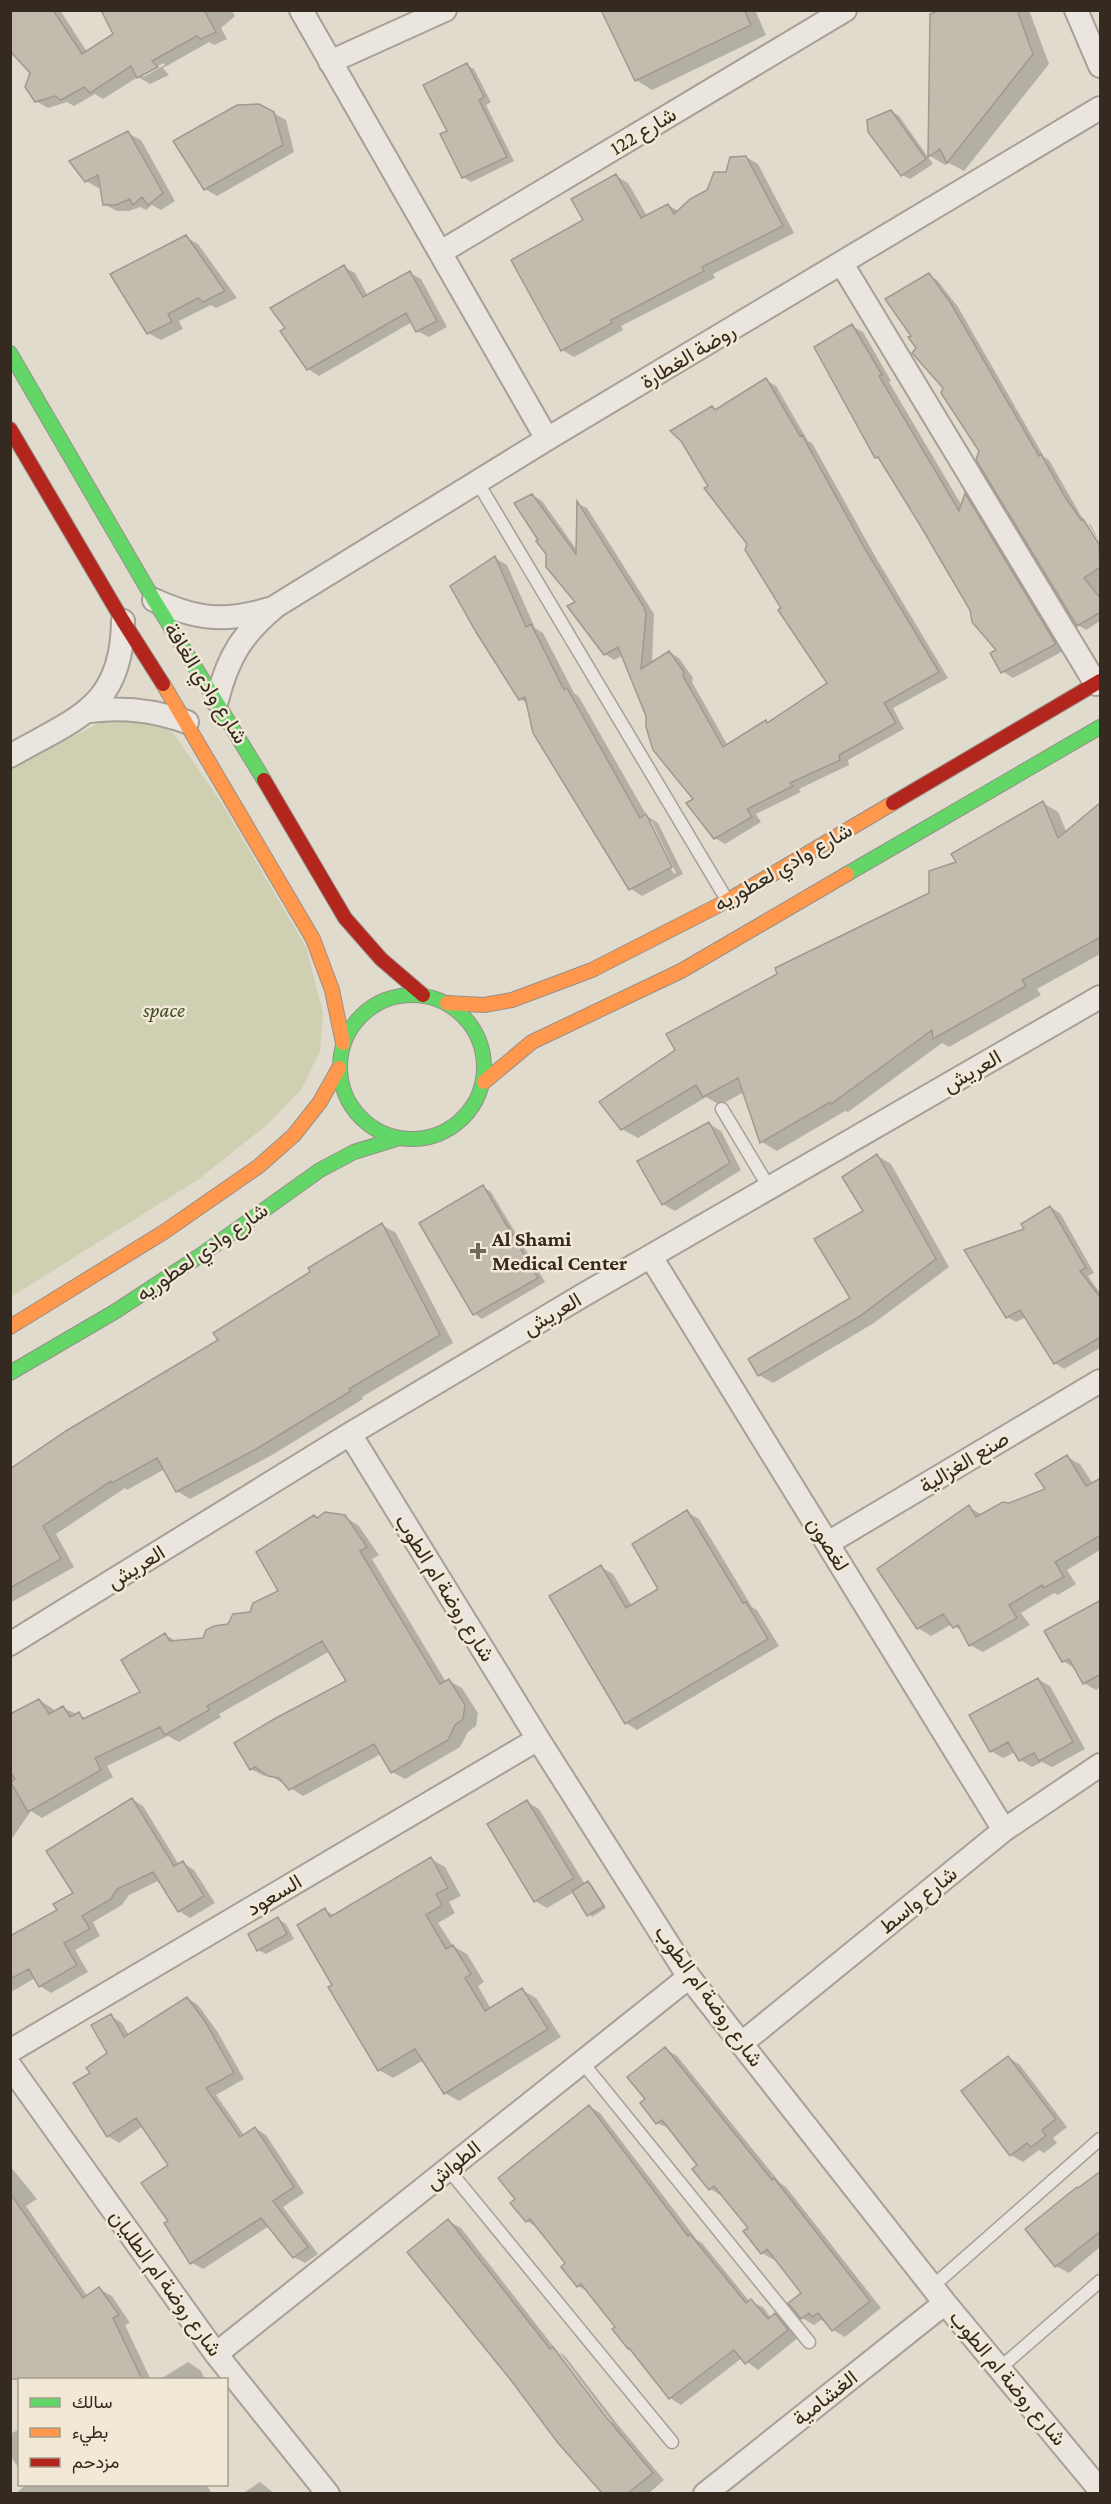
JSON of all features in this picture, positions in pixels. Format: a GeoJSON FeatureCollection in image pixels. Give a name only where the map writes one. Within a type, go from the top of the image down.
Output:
{"type":"FeatureCollection","features":[{"type":"Feature","properties":{"kind":"street"},"geometry":{"type":"LineString","coordinates":[[301,10],[548,439]]}},
{"type":"Feature","properties":{"kind":"street"},"geometry":{"type":"LineString","coordinates":[[330,62],[445,10]]}},
{"type":"Feature","properties":{"kind":"street","name":"شارع 122"},"geometry":{"type":"LineString","coordinates":[[441,252],[845,10]]}},
{"type":"Feature","properties":{"kind":"street"},"geometry":{"type":"LineString","coordinates":[[1076,10],[1101,66]]}},
{"type":"Feature","properties":{"kind":"street","name":"روضة الغطارة"},"geometry":{"type":"LineString","coordinates":[[218,700],[224,672],[236,647],[254,624],[276,606],[548,439],[1101,108]]}},
{"type":"Feature","properties":{"kind":"street"},"geometry":{"type":"LineString","coordinates":[[842,264],[1098,682]]}},
{"type":"Feature","properties":{"kind":"street","name":"شارع وادي الغافة"},"geometry":{"type":"LineString","coordinates":[[10,353],[154,600],[218,700],[345,918],[366,946],[388,968],[423,995]]}},
{"type":"Feature","properties":{"kind":"street","name":"شارع وادي الغافة"},"geometry":{"type":"LineString","coordinates":[[10,429],[123,621],[187,722],[313,939],[329,976],[337,1005],[343,1043]]}},
{"type":"Feature","properties":{"kind":"street","name":"روضة الغطارة"},"geometry":{"type":"LineString","coordinates":[[154,600],[183,613],[214,619],[246,616],[276,606]]}},
{"type":"Feature","properties":{"kind":"street"},"geometry":{"type":"LineString","coordinates":[[10,756],[89,711],[105,692],[117,669],[123,646],[123,621]]}},
{"type":"Feature","properties":{"kind":"street","name":"شارع وادي لعطوريه"},"geometry":{"type":"LineString","coordinates":[[447,1003],[484,1005],[512,1000],[592,970],[727,901],[1098,682]]}},
{"type":"Feature","properties":{"kind":"street"},"geometry":{"type":"LineString","coordinates":[[89,711],[129,708],[168,715],[187,722]]}},
{"type":"Feature","properties":{"kind":"street","name":"شارع وادي لعطوريه"},"geometry":{"type":"LineString","coordinates":[[484,1082],[532,1042],[681,970],[1101,727]]}},
{"type":"Feature","properties":{"kind":"street"},"geometry":{"type":"LineString","coordinates":[[1075,742],[1101,736]]}},
{"type":"Feature","properties":{"kind":"street"},"geometry":{"type":"LineString","coordinates":[[398,995],[423,995],[447,1003],[466,1017],[478,1037],[485,1059],[484,1082],[475,1104],[461,1122],[442,1134],[419,1140],[396,1138],[374,1129],[355,1113],[343,1092],[339,1068],[343,1043],[355,1021],[375,1005],[398,995]]}},
{"type":"Feature","properties":{"kind":"street","name":"العريش"},"geometry":{"type":"LineString","coordinates":[[10,1644],[350,1434],[1101,997]]}},
{"type":"Feature","properties":{"kind":"street","name":"شارع وادي لعطوريه"},"geometry":{"type":"LineString","coordinates":[[10,1327],[164,1232],[259,1166],[294,1134],[320,1102],[339,1068]]}},
{"type":"Feature","properties":{"kind":"street","name":"شارع وادي لعطوريه"},"geometry":{"type":"LineString","coordinates":[[10,1374],[116,1311],[201,1255],[320,1170],[354,1152],[396,1138]]}},
{"type":"Feature","properties":{"kind":"street","name":"لغصون"},"geometry":{"type":"LineString","coordinates":[[651,1257],[1004,1830]]}},
{"type":"Feature","properties":{"kind":"street","name":"صنع الغزالية"},"geometry":{"type":"LineString","coordinates":[[828,1543],[1101,1381]]}},
{"type":"Feature","properties":{"kind":"street","name":"شارع روضة ام الطوب"},"geometry":{"type":"LineString","coordinates":[[350,1434],[538,1739],[689,1977],[939,2294],[1101,2490]]}},
{"type":"Feature","properties":{"kind":"street","name":"السعود"},"geometry":{"type":"LineString","coordinates":[[10,2051],[538,1739]]}},
{"type":"Feature","properties":{"kind":"street","name":"شارع واسط"},"geometry":{"type":"LineString","coordinates":[[742,2043],[1004,1830],[1101,1765]]}},
{"type":"Feature","properties":{"kind":"street","name":"الطواش"},"geometry":{"type":"LineString","coordinates":[[216,2354],[689,1977]]}},
{"type":"Feature","properties":{"kind":"street","name":"شارع روضة ام الطليان"},"geometry":{"type":"LineString","coordinates":[[10,2066],[216,2354],[328,2493]]}},
{"type":"Feature","properties":{"kind":"street","name":"الغشامية"},"geometry":{"type":"LineString","coordinates":[[705,2493],[939,2294]]}},
{"type":"Feature","properties":{"kind":"lane"},"geometry":{"type":"LineString","coordinates":[[478,483],[727,901]]}},
{"type":"Feature","properties":{"kind":"lane"},"geometry":{"type":"LineString","coordinates":[[722,1109],[770,1189]]}},
{"type":"Feature","properties":{"kind":"lane"},"geometry":{"type":"LineString","coordinates":[[582,2062],[808,2342]]}},
{"type":"Feature","properties":{"kind":"lane"},"geometry":{"type":"LineString","coordinates":[[939,2294],[1101,2139]]}},
{"type":"Feature","properties":{"kind":"lane"},"geometry":{"type":"LineString","coordinates":[[448,2169],[672,2442]]}},
{"type":"Feature","properties":{"kind":"lane"},"geometry":{"type":"LineString","coordinates":[[1000,2368],[1101,2281]]}},
{"type":"Feature","properties":{"kind":"green space","name":"space"},"geometry":{"type":"Polygon","coordinates":[[[122,718],[161,725],[174,734],[221,802],[306,947],[323,1012],[320,1051],[301,1090],[268,1124],[199,1179],[11,1297],[11,769],[99,723],[122,718]]]}},
{"type":"Feature","properties":{"kind":"building"},"geometry":{"type":"Polygon","coordinates":[[[10,10],[53,10],[82,54],[113,34],[101,10],[204,10],[216,32],[201,39],[197,36],[152,61],[158,67],[137,78],[131,66],[90,93],[84,87],[61,100],[55,96],[35,102],[25,87],[30,73],[10,51],[10,10]]]}},
{"type":"Feature","properties":{"kind":"building"},"geometry":{"type":"Polygon","coordinates":[[[601,10],[744,10],[751,25],[635,81],[601,10]]]}},
{"type":"Feature","properties":{"kind":"building"},"geometry":{"type":"Polygon","coordinates":[[[940,10],[1017,10],[1033,54],[947,163],[940,149],[928,157],[930,14],[940,10]]]}},
{"type":"Feature","properties":{"kind":"building"},"geometry":{"type":"Polygon","coordinates":[[[467,63],[484,97],[479,100],[507,157],[462,178],[440,134],[447,131],[423,85],[467,63]]]}},
{"type":"Feature","properties":{"kind":"building"},"geometry":{"type":"Polygon","coordinates":[[[259,104],[274,112],[283,145],[204,190],[173,141],[237,105],[259,104]]]}},
{"type":"Feature","properties":{"kind":"building"},"geometry":{"type":"Polygon","coordinates":[[[891,110],[926,159],[901,176],[868,132],[867,120],[891,110]]]}},
{"type":"Feature","properties":{"kind":"building"},"geometry":{"type":"Polygon","coordinates":[[[128,131],[163,193],[148,205],[142,197],[133,205],[130,199],[116,205],[103,205],[98,175],[85,182],[69,161],[128,131]]]}},
{"type":"Feature","properties":{"kind":"building"},"geometry":{"type":"Polygon","coordinates":[[[746,156],[783,226],[702,267],[704,271],[611,320],[612,323],[561,351],[511,260],[583,220],[571,199],[616,174],[641,218],[668,204],[674,214],[690,199],[707,190],[714,172],[726,172],[730,157],[746,156]]]}},
{"type":"Feature","properties":{"kind":"building"},"geometry":{"type":"Polygon","coordinates":[[[186,235],[225,291],[203,302],[198,298],[168,314],[172,322],[147,334],[110,274],[186,235]]]}},
{"type":"Feature","properties":{"kind":"building"},"geometry":{"type":"Polygon","coordinates":[[[344,265],[363,297],[410,271],[437,321],[416,332],[406,313],[307,370],[280,331],[285,328],[270,308],[344,265]]]}},
{"type":"Feature","properties":{"kind":"building"},"geometry":{"type":"Polygon","coordinates":[[[929,273],[950,302],[1039,456],[1041,454],[1065,497],[1099,544],[1100,567],[1084,578],[1101,599],[1101,612],[1077,626],[976,460],[979,451],[941,393],[943,388],[912,353],[916,348],[908,337],[911,336],[885,299],[929,273]]]}},
{"type":"Feature","properties":{"kind":"building"},"geometry":{"type":"Polygon","coordinates":[[[852,324],[882,375],[879,376],[959,511],[965,493],[1056,644],[1001,673],[990,653],[996,650],[972,622],[970,610],[878,457],[875,458],[814,347],[852,324]]]}},
{"type":"Feature","properties":{"kind":"building"},"geometry":{"type":"Polygon","coordinates":[[[766,378],[800,436],[802,435],[865,549],[939,672],[884,703],[896,723],[839,755],[840,760],[790,783],[793,786],[747,809],[752,817],[714,839],[686,803],[693,799],[653,750],[646,727],[646,716],[618,647],[604,655],[567,606],[575,602],[546,567],[546,554],[514,503],[532,494],[576,554],[577,501],[644,607],[646,614],[641,669],[669,651],[684,672],[683,676],[723,747],[766,720],[767,723],[827,683],[778,610],[781,608],[745,550],[747,544],[704,488],[708,486],[681,441],[670,431],[712,406],[715,410],[766,378]]]}},
{"type":"Feature","properties":{"kind":"building"},"geometry":{"type":"Polygon","coordinates":[[[495,556],[526,627],[531,624],[564,690],[567,688],[640,818],[646,814],[672,867],[629,890],[533,733],[525,697],[519,700],[450,586],[495,556]]]}},
{"type":"Feature","properties":{"kind":"building"},"geometry":{"type":"Polygon","coordinates":[[[1043,801],[1058,838],[1101,802],[1101,937],[1022,980],[1026,986],[933,1039],[932,1030],[831,1104],[830,1102],[760,1143],[738,1078],[703,1097],[696,1085],[621,1130],[599,1102],[675,1050],[666,1034],[777,974],[775,968],[929,893],[929,871],[956,862],[951,854],[1043,801]]]}},
{"type":"Feature","properties":{"kind":"building"},"geometry":{"type":"Polygon","coordinates":[[[709,1122],[730,1163],[662,1205],[637,1161],[709,1122]]]}},
{"type":"Feature","properties":{"kind":"building"},"geometry":{"type":"Polygon","coordinates":[[[877,1154],[936,1259],[860,1316],[758,1376],[748,1359],[850,1298],[814,1239],[863,1211],[842,1177],[877,1154]]]}},
{"type":"Feature","properties":{"kind":"building","name":"Al Shami Medical Center"},"geometry":{"type":"Polygon","coordinates":[[[483,1185],[538,1278],[473,1315],[419,1223],[483,1185]]]}},
{"type":"Feature","properties":{"kind":"building"},"geometry":{"type":"Polygon","coordinates":[[[1050,1206],[1086,1268],[1080,1271],[1101,1298],[1101,1337],[1054,1364],[1020,1310],[1006,1318],[964,1250],[1024,1229],[1021,1224],[1050,1206]]]}},
{"type":"Feature","properties":{"kind":"building"},"geometry":{"type":"Polygon","coordinates":[[[382,1223],[440,1335],[349,1389],[351,1391],[258,1448],[176,1492],[157,1458],[112,1483],[111,1481],[43,1526],[61,1559],[10,1588],[10,1469],[66,1431],[218,1340],[213,1333],[310,1272],[308,1268],[382,1223]]]}},
{"type":"Feature","properties":{"kind":"building"},"geometry":{"type":"Polygon","coordinates":[[[1067,1455],[1086,1486],[1101,1478],[1101,1535],[1055,1562],[1064,1577],[1044,1588],[1042,1585],[1009,1605],[1017,1618],[969,1646],[958,1625],[953,1628],[943,1614],[917,1629],[877,1569],[969,1505],[976,1517],[1003,1502],[1009,1503],[1045,1489],[1035,1474],[1067,1455]]]}},
{"type":"Feature","properties":{"kind":"building"},"geometry":{"type":"Polygon","coordinates":[[[687,1510],[743,1603],[746,1602],[768,1639],[625,1724],[549,1596],[601,1565],[626,1608],[658,1589],[632,1544],[687,1510]]]}},
{"type":"Feature","properties":{"kind":"building"},"geometry":{"type":"Polygon","coordinates":[[[325,1512],[345,1515],[367,1547],[360,1551],[440,1684],[449,1679],[465,1705],[463,1719],[455,1725],[448,1740],[391,1773],[374,1744],[289,1790],[279,1778],[268,1776],[255,1767],[250,1770],[234,1743],[346,1681],[322,1641],[207,1706],[209,1710],[165,1735],[160,1727],[95,1758],[101,1770],[28,1812],[11,1783],[15,1779],[10,1771],[10,1714],[39,1699],[49,1714],[63,1706],[70,1717],[79,1712],[83,1719],[140,1692],[121,1660],[165,1633],[170,1641],[203,1638],[206,1630],[228,1624],[233,1614],[250,1612],[253,1603],[278,1591],[256,1552],[314,1515],[317,1518],[325,1512]]]}},
{"type":"Feature","properties":{"kind":"building"},"geometry":{"type":"Polygon","coordinates":[[[1101,1600],[1101,1674],[1083,1684],[1069,1659],[1062,1662],[1044,1631],[1101,1600]]]}},
{"type":"Feature","properties":{"kind":"building"},"geometry":{"type":"Polygon","coordinates":[[[1038,1678],[1073,1742],[1039,1761],[1034,1753],[1019,1761],[1008,1742],[990,1752],[969,1715],[1038,1678]]]}},
{"type":"Feature","properties":{"kind":"building"},"geometry":{"type":"Polygon","coordinates":[[[132,1798],[174,1866],[183,1861],[204,1896],[178,1912],[153,1872],[117,1889],[111,1899],[82,1916],[90,1929],[64,1943],[77,1965],[39,1987],[29,1969],[10,1979],[10,1936],[57,1910],[53,1904],[73,1893],[46,1851],[132,1798]]]}},
{"type":"Feature","properties":{"kind":"building"},"geometry":{"type":"Polygon","coordinates":[[[527,1800],[574,1878],[534,1902],[487,1824],[527,1800]]]}},
{"type":"Feature","properties":{"kind":"building"},"geometry":{"type":"Polygon","coordinates":[[[431,1857],[448,1888],[436,1894],[442,1905],[426,1915],[446,1949],[453,1945],[471,1974],[465,1978],[485,2011],[522,1988],[548,2029],[444,2094],[415,2049],[378,2071],[328,1987],[332,1985],[297,1925],[325,1908],[330,1917],[431,1857]]]}},
{"type":"Feature","properties":{"kind":"building"},"geometry":{"type":"Polygon","coordinates":[[[588,1881],[604,1906],[587,1916],[572,1891],[588,1881]]]}},
{"type":"Feature","properties":{"kind":"building"},"geometry":{"type":"Polygon","coordinates":[[[278,1917],[287,1934],[257,1951],[248,1934],[278,1917]]]}},
{"type":"Feature","properties":{"kind":"building"},"geometry":{"type":"Polygon","coordinates":[[[187,1997],[206,2023],[234,2073],[206,2088],[240,2137],[255,2127],[294,2187],[273,2201],[308,2247],[293,2258],[261,2218],[190,2264],[164,2223],[168,2221],[141,2183],[168,2165],[136,2118],[107,2137],[73,2083],[90,2073],[86,2068],[107,2053],[91,2025],[111,2014],[124,2037],[187,1997]]]}},
{"type":"Feature","properties":{"kind":"building"},"geometry":{"type":"Polygon","coordinates":[[[665,2047],[772,2180],[774,2178],[870,2301],[832,2331],[818,2313],[812,2317],[809,2313],[801,2319],[788,2303],[801,2293],[767,2249],[761,2254],[743,2231],[748,2228],[714,2186],[709,2190],[692,2169],[697,2165],[662,2120],[656,2124],[640,2103],[645,2099],[627,2077],[665,2047]]]}},
{"type":"Feature","properties":{"kind":"building"},"geometry":{"type":"Polygon","coordinates":[[[1008,2056],[1056,2119],[1042,2130],[1046,2136],[1031,2147],[1027,2143],[1010,2156],[961,2091],[1008,2056]]]}},
{"type":"Feature","properties":{"kind":"building"},"geometry":{"type":"Polygon","coordinates":[[[589,2105],[688,2236],[690,2234],[746,2303],[751,2299],[768,2319],[775,2313],[788,2330],[745,2364],[734,2350],[669,2399],[612,2329],[615,2327],[581,2284],[577,2287],[561,2267],[565,2263],[530,2219],[526,2222],[510,2203],[515,2199],[498,2178],[589,2105]]]}},
{"type":"Feature","properties":{"kind":"building"},"geometry":{"type":"Polygon","coordinates":[[[1101,2171],[1101,2231],[1055,2267],[1025,2229],[1077,2187],[1101,2171]]]}},
{"type":"Feature","properties":{"kind":"building"},"geometry":{"type":"Polygon","coordinates":[[[10,2193],[83,2298],[99,2287],[119,2315],[113,2318],[142,2378],[10,2379],[10,2193]]]}},
{"type":"Feature","properties":{"kind":"building"},"geometry":{"type":"Polygon","coordinates":[[[448,2219],[550,2349],[553,2347],[606,2417],[653,2473],[628,2493],[602,2493],[558,2443],[510,2379],[407,2252],[448,2219]]]}},
{"type":"Feature","properties":{"kind":"traffic: fast"},"geometry":{"type":"LineString","coordinates":[[10,353],[154,600],[264,780]]}},
{"type":"Feature","properties":{"kind":"traffic: fast"},"geometry":{"type":"LineString","coordinates":[[847,874],[1100,727]]}},
{"type":"Feature","properties":{"kind":"traffic: fast"},"geometry":{"type":"LineString","coordinates":[[412,995],[440,1000],[463,1016],[479,1039],[484,1067],[479,1095],[463,1118],[440,1134],[412,1139],[384,1134],[361,1118],[345,1095],[340,1067],[345,1039],[361,1016],[384,1000],[412,995]]}},
{"type":"Feature","properties":{"kind":"traffic: fast"},"geometry":{"type":"LineString","coordinates":[[10,1373],[116,1311],[201,1255],[320,1170],[354,1152],[396,1139]]}},
{"type":"Feature","properties":{"kind":"traffic: slow"},"geometry":{"type":"LineString","coordinates":[[163,684],[313,939],[332,990],[343,1043]]}},
{"type":"Feature","properties":{"kind":"traffic: slow"},"geometry":{"type":"LineString","coordinates":[[447,1003],[484,1005],[512,1000],[592,970],[727,901],[893,803]]}},
{"type":"Feature","properties":{"kind":"traffic: slow"},"geometry":{"type":"LineString","coordinates":[[484,1082],[532,1042],[681,971],[847,874]]}},
{"type":"Feature","properties":{"kind":"traffic: slow"},"geometry":{"type":"LineString","coordinates":[[10,1327],[164,1232],[259,1166],[294,1135],[320,1102],[339,1068]]}},
{"type":"Feature","properties":{"kind":"traffic: jam"},"geometry":{"type":"LineString","coordinates":[[10,429],[123,621],[163,684]]}},
{"type":"Feature","properties":{"kind":"traffic: jam"},"geometry":{"type":"LineString","coordinates":[[893,803],[1100,681]]}},
{"type":"Feature","properties":{"kind":"traffic: jam"},"geometry":{"type":"LineString","coordinates":[[264,780],[345,918],[381,959],[423,995]]}},
{"type":"Feature","properties":{"kind":"place","name":"Al Shami Medical Center"},"geometry":{"type":"Point","coordinates":[478,1251]}}]}
